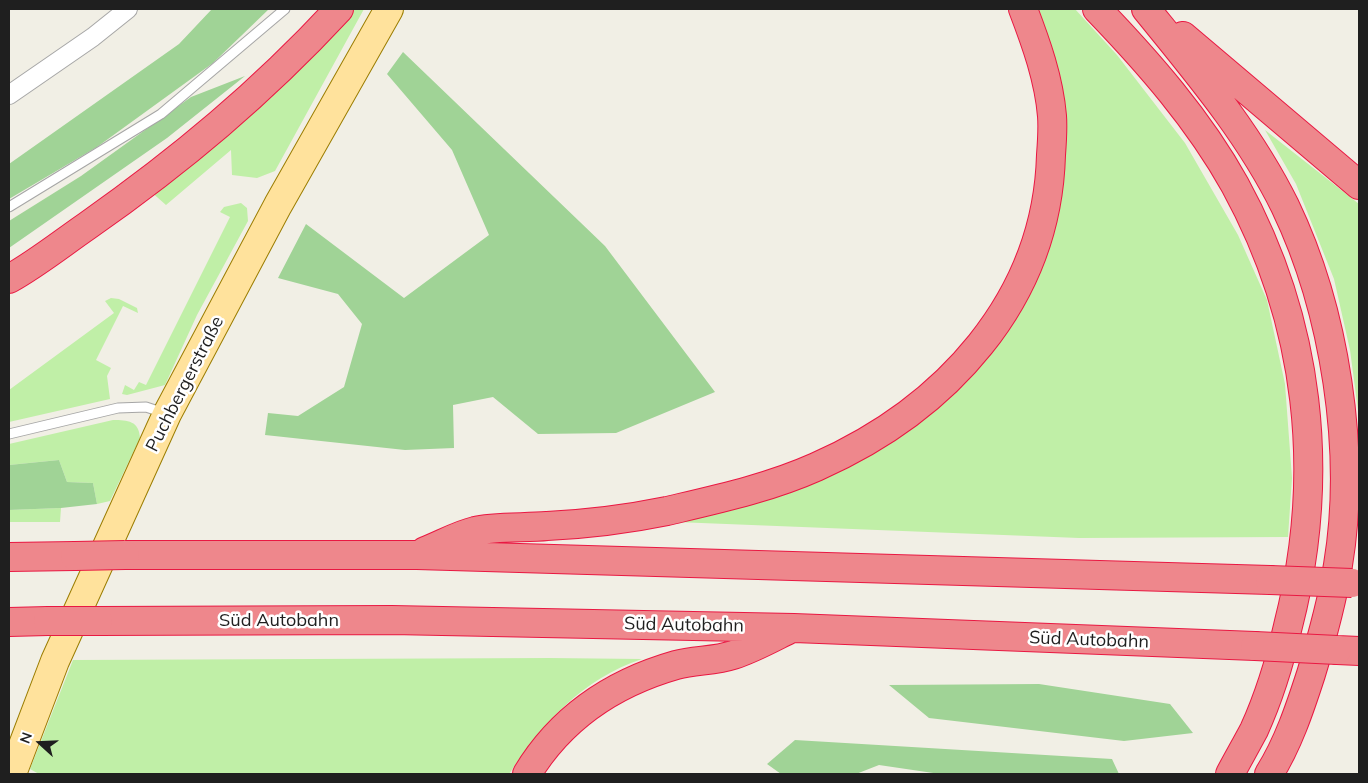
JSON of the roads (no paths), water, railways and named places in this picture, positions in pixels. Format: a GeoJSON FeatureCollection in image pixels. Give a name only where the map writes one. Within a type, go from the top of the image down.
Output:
{"type":"FeatureCollection","features":[{"type":"Feature","properties":{"kind":"highway"},"geometry":{"type":"LineString","coordinates":[[9,279],[142,188],[224,122],[297,54],[339,9]]}},
{"type":"Feature","properties":{"kind":"highway"},"geometry":{"type":"LineString","coordinates":[[417,555],[476,530],[586,524],[664,511],[741,493],[816,467],[886,430],[941,386],[990,334],[1018,288],[1039,239],[1051,177],[1052,117],[1038,51],[1023,9]]}},
{"type":"Feature","properties":{"kind":"highway"},"geometry":{"type":"LineString","coordinates":[[1097,9],[1132,45],[1188,113],[1234,184],[1267,254],[1292,329],[1304,396],[1310,458],[1308,524],[1296,595],[1276,670],[1254,729],[1230,774]]}},
{"type":"Feature","properties":{"kind":"highway"},"geometry":{"type":"LineString","coordinates":[[1148,9],[1359,185]]}},
{"type":"Feature","properties":{"kind":"highway"},"geometry":{"type":"LineString","coordinates":[[1148,9],[1230,114],[1264,167],[1285,207],[1311,268],[1333,350],[1342,426],[1344,498],[1338,563],[1323,634],[1300,708],[1269,774]]}},
{"type":"Feature","properties":{"kind":"highway"},"geometry":{"type":"LineString","coordinates":[[9,557],[417,555],[1356,583]]}},
{"type":"Feature","properties":{"kind":"highway","name":"Süd Autobahn"},"geometry":{"type":"LineString","coordinates":[[9,622],[392,620],[794,628],[1348,651]]}},
{"type":"Feature","properties":{"kind":"highway"},"geometry":{"type":"LineString","coordinates":[[527,774],[542,750],[568,722],[601,696],[634,680],[677,665],[732,656],[794,628]]}},
{"type":"Feature","properties":{"kind":"main road","name":"Puchbergerstraße"},"geometry":{"type":"LineString","coordinates":[[12,774],[55,661],[167,414],[278,205],[389,9]]}},
{"type":"Feature","properties":{"kind":"street"},"geometry":{"type":"LineString","coordinates":[[9,95],[93,37],[128,9]]}},
{"type":"Feature","properties":{"kind":"lane"},"geometry":{"type":"LineString","coordinates":[[9,207],[161,114],[284,9]]}},
{"type":"Feature","properties":{"kind":"lane"},"geometry":{"type":"LineString","coordinates":[[9,434],[118,408],[146,407],[167,414]]}}]}
